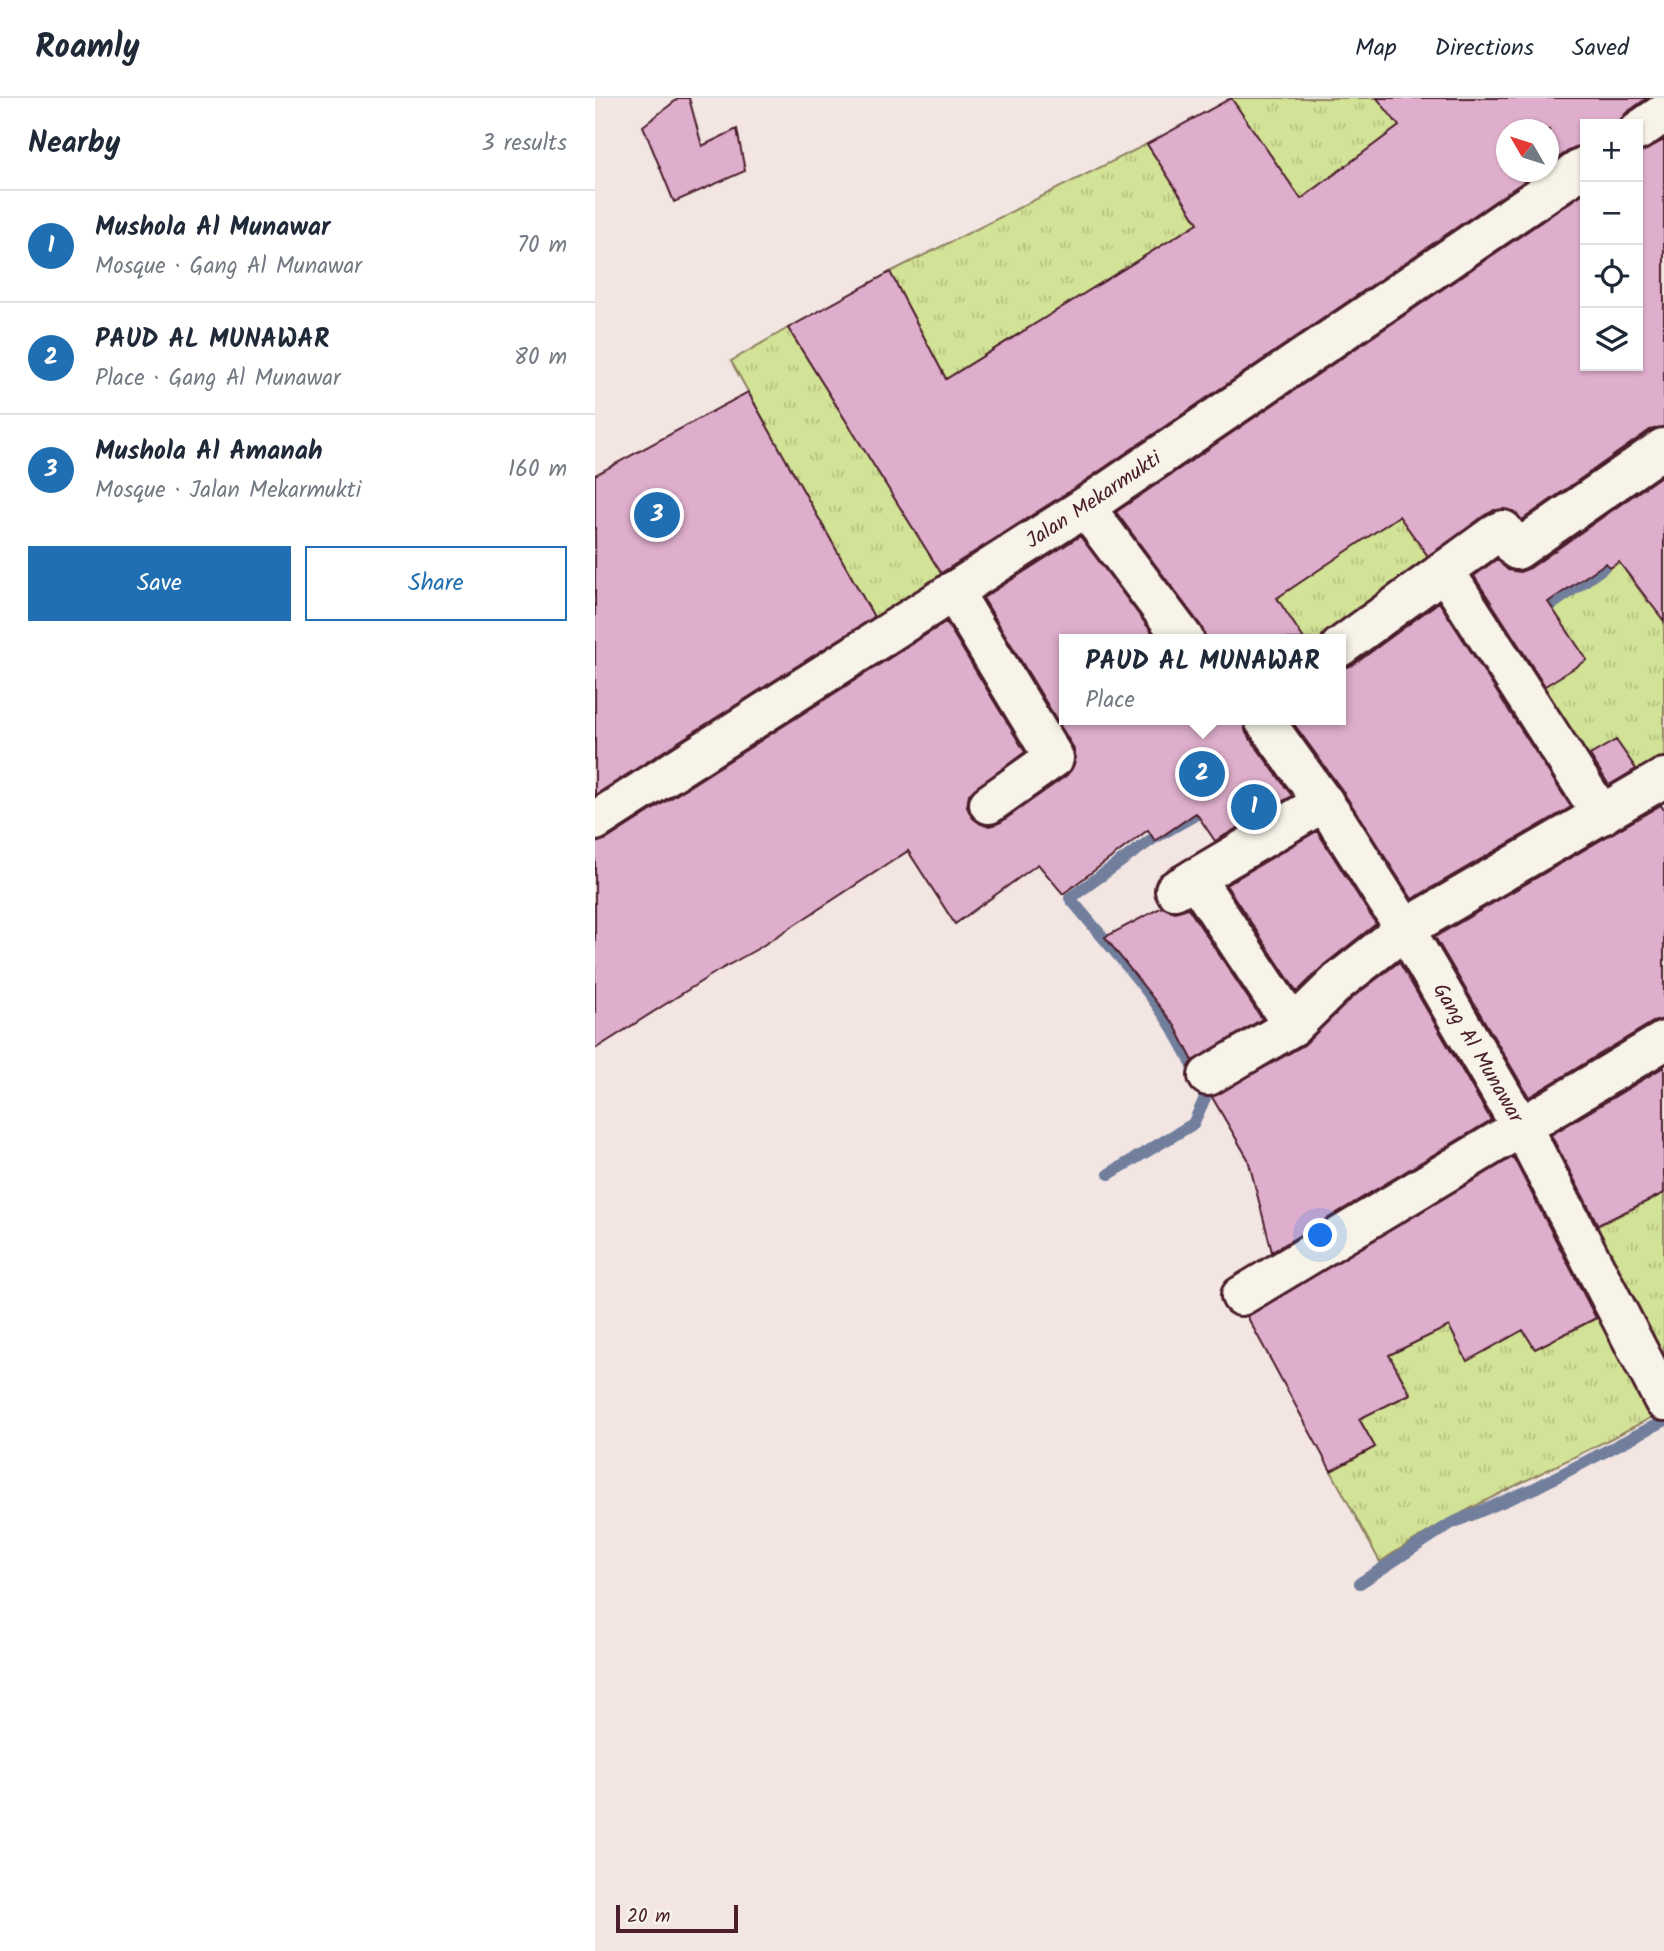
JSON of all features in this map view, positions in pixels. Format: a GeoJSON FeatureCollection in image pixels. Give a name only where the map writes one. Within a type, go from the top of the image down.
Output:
{"type":"FeatureCollection","features":[{"type":"Feature","properties":{"kind":"street"},"geometry":{"type":"LineString","coordinates":[[1641,98],[1664,112],[1643,127]]}},
{"type":"Feature","properties":{"kind":"street","name":"Jalan Mekarmukti"},"geometry":{"type":"LineString","coordinates":[[595,821],[1085,507],[1580,169]]}},
{"type":"Feature","properties":{"kind":"street"},"geometry":{"type":"LineString","coordinates":[[1346,643],[1503,530],[1517,550],[1664,454]]}},
{"type":"Feature","properties":{"kind":"street"},"geometry":{"type":"LineString","coordinates":[[1085,507],[1180,634]]}},
{"type":"Feature","properties":{"kind":"street"},"geometry":{"type":"LineString","coordinates":[[1444,570],[1602,815]]}},
{"type":"Feature","properties":{"kind":"street"},"geometry":{"type":"LineString","coordinates":[[953,591],[1054,758],[989,804]]}},
{"type":"Feature","properties":{"kind":"street","name":"Gang Al Munawar"},"geometry":{"type":"LineString","coordinates":[[1268,725],[1324,802],[1405,929],[1521,1128],[1664,1401]]}},
{"type":"Feature","properties":{"kind":"street"},"geometry":{"type":"LineString","coordinates":[[1208,1076],[1293,1026],[1339,981],[1405,929],[1664,778]]}},
{"type":"Feature","properties":{"kind":"street"},"geometry":{"type":"LineString","coordinates":[[1293,1026],[1184,885],[1324,802]]}},
{"type":"Feature","properties":{"kind":"street"},"geometry":{"type":"LineString","coordinates":[[1241,1296],[1664,1041]]}},
{"type":"Feature","properties":{"kind":"green space"},"geometry":{"type":"Polygon","coordinates":[[[1231,98],[1377,98],[1401,128],[1301,199],[1231,98]]]}},
{"type":"Feature","properties":{"kind":"green space"},"geometry":{"type":"Polygon","coordinates":[[[1147,144],[1198,223],[946,379],[890,272],[1147,144]]]}},
{"type":"Feature","properties":{"kind":"green space"},"geometry":{"type":"Polygon","coordinates":[[[788,328],[947,582],[880,628],[731,361],[788,328]]]}},
{"type":"Feature","properties":{"kind":"green space"},"geometry":{"type":"Polygon","coordinates":[[[1399,516],[1438,570],[1346,635],[1290,634],[1266,605],[1399,516]]]}},
{"type":"Feature","properties":{"kind":"green space"},"geometry":{"type":"Polygon","coordinates":[[[1619,562],[1648,602],[1664,592],[1664,767],[1644,780],[1616,740],[1576,763],[1535,691],[1586,660],[1552,608],[1619,562]]]}},
{"type":"Feature","properties":{"kind":"green space"},"geometry":{"type":"Polygon","coordinates":[[[1664,1193],[1664,1382],[1586,1232],[1664,1193]]]}},
{"type":"Feature","properties":{"kind":"green space"},"geometry":{"type":"Polygon","coordinates":[[[1609,1312],[1663,1411],[1449,1520],[1380,1562],[1331,1471],[1375,1447],[1359,1418],[1411,1394],[1389,1355],[1449,1326],[1467,1361],[1523,1330],[1535,1349],[1609,1312]]]}},
{"type":"Feature","properties":{"kind":"building"},"geometry":{"type":"Polygon","coordinates":[[[679,98],[689,98],[702,146],[737,129],[745,171],[674,202],[643,126],[679,98]]]}},
{"type":"Feature","properties":{"kind":"building"},"geometry":{"type":"Polygon","coordinates":[[[1231,98],[1301,199],[1399,126],[1377,98],[1647,98],[1622,119],[1580,119],[1580,146],[1559,157],[1559,119],[1496,119],[1496,182],[1523,182],[1073,489],[941,573],[788,328],[890,272],[946,379],[1198,223],[1147,144],[1231,98]]]}},
{"type":"Feature","properties":{"kind":"building"},"geometry":{"type":"Polygon","coordinates":[[[1664,140],[1664,427],[1650,430],[1522,520],[1513,511],[1494,510],[1428,556],[1399,516],[1277,598],[1301,634],[1203,634],[1201,626],[1116,512],[1580,195],[1580,371],[1643,371],[1643,150],[1664,140]]]}},
{"type":"Feature","properties":{"kind":"building"},"geometry":{"type":"Polygon","coordinates":[[[748,392],[874,617],[595,795],[595,475],[748,392]]]}},
{"type":"Feature","properties":{"kind":"building"},"geometry":{"type":"Polygon","coordinates":[[[1664,474],[1664,621],[1619,562],[1610,568],[1606,563],[1548,602],[1587,660],[1545,686],[1474,576],[1497,559],[1508,570],[1520,572],[1530,568],[1664,474]]]}},
{"type":"Feature","properties":{"kind":"building"},"geometry":{"type":"Polygon","coordinates":[[[1080,536],[1153,634],[1059,634],[1059,724],[983,598],[1080,536]]]}},
{"type":"Feature","properties":{"kind":"building"},"geometry":{"type":"Polygon","coordinates":[[[1439,602],[1571,807],[1412,899],[1342,790],[1295,725],[1346,725],[1346,667],[1353,665],[1439,602]]]}},
{"type":"Feature","properties":{"kind":"building"},"geometry":{"type":"Polygon","coordinates":[[[946,622],[1025,752],[969,794],[967,807],[972,817],[981,824],[990,826],[1001,822],[1067,775],[1076,758],[1073,747],[1060,725],[1244,725],[1246,733],[1292,796],[1215,841],[1196,813],[1155,841],[1148,830],[1063,894],[1038,864],[955,924],[908,851],[759,948],[716,972],[595,1049],[595,843],[607,839],[946,622]]]}},
{"type":"Feature","properties":{"kind":"building"},"geometry":{"type":"Polygon","coordinates":[[[1616,740],[1636,769],[1609,785],[1590,755],[1616,740]]]}},
{"type":"Feature","properties":{"kind":"building"},"geometry":{"type":"Polygon","coordinates":[[[1661,805],[1664,810],[1664,1019],[1653,1022],[1529,1097],[1435,937],[1661,805]]]}},
{"type":"Feature","properties":{"kind":"building"},"geometry":{"type":"Polygon","coordinates":[[[1317,831],[1376,924],[1325,964],[1297,992],[1226,885],[1317,831]]]}},
{"type":"Feature","properties":{"kind":"building"},"geometry":{"type":"Polygon","coordinates":[[[1162,907],[1175,912],[1188,908],[1262,1019],[1193,1061],[1175,1026],[1105,937],[1162,907]]]}},
{"type":"Feature","properties":{"kind":"building"},"geometry":{"type":"Polygon","coordinates":[[[1399,962],[1491,1120],[1272,1252],[1248,1159],[1212,1097],[1304,1045],[1353,997],[1399,962]]]}},
{"type":"Feature","properties":{"kind":"building"},"geometry":{"type":"Polygon","coordinates":[[[1664,1067],[1664,1193],[1598,1225],[1551,1135],[1664,1067]]]}},
{"type":"Feature","properties":{"kind":"building"},"geometry":{"type":"Polygon","coordinates":[[[1513,1157],[1596,1318],[1535,1349],[1523,1330],[1467,1361],[1449,1326],[1389,1355],[1410,1394],[1359,1419],[1375,1447],[1331,1471],[1247,1316],[1513,1157]]]}},
{"type":"Feature","properties":{"kind":"waterway"},"geometry":{"type":"LineString","coordinates":[[1539,614],[1603,568],[1546,484]]}},
{"type":"Feature","properties":{"kind":"waterway"},"geometry":{"type":"LineString","coordinates":[[1109,1174],[1193,1124],[1205,1098],[1195,1070],[1165,1017],[1129,968],[1070,898],[1151,840],[1211,806]]}},
{"type":"Feature","properties":{"kind":"waterway"},"geometry":{"type":"LineString","coordinates":[[1360,1583],[1450,1524],[1535,1488],[1664,1421]]}},
{"type":"Feature","properties":{"kind":"place","name":"Mushola Al Amanah"},"geometry":{"type":"Point","coordinates":[657,515]}},
{"type":"Feature","properties":{"kind":"place","name":"PAUD AL MUNAWAR"},"geometry":{"type":"Point","coordinates":[1202,774]}},
{"type":"Feature","properties":{"kind":"place","name":"Mushola Al Munawar"},"geometry":{"type":"Point","coordinates":[1254,807]}}]}
